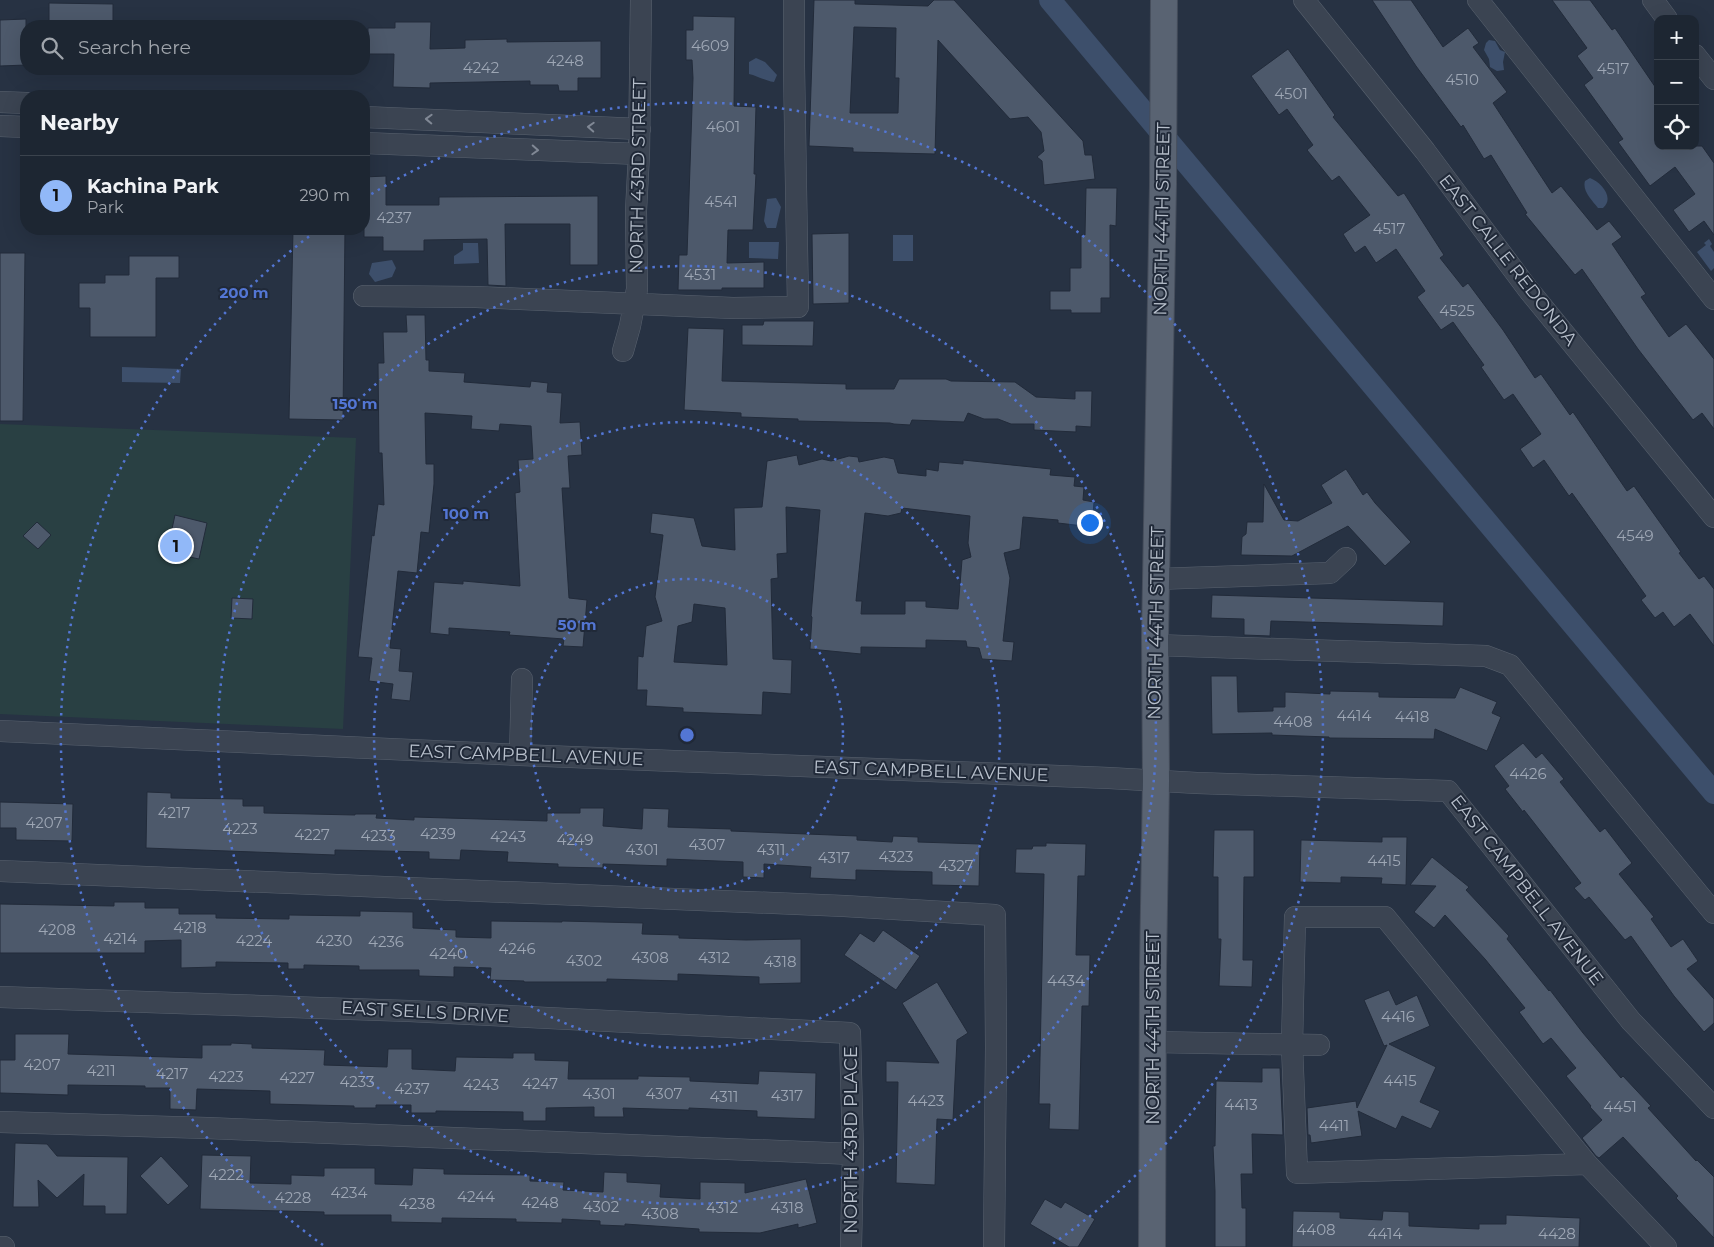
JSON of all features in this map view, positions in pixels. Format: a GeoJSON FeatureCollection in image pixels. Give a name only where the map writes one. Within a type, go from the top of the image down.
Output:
{"type":"FeatureCollection","features":[{"type":"Feature","properties":{"kind":"main road","name":"NORTH 44TH STREET"},"geometry":{"type":"LineString","coordinates":[[1152,1247],[1156,579],[1163,184],[1164,0]]}},
{"type":"Feature","properties":{"kind":"street","name":"NORTH 43RD STREET"},"geometry":{"type":"LineString","coordinates":[[623,351],[637,289],[636,211],[640,129],[641,0]]}},
{"type":"Feature","properties":{"kind":"street"},"geometry":{"type":"LineString","coordinates":[[364,296],[476,297],[732,308],[798,307],[794,0]]}},
{"type":"Feature","properties":{"kind":"street","name":"EAST CALLE REDONDA"},"geometry":{"type":"LineString","coordinates":[[1304,0],[1425,151],[1527,288],[1714,517]]}},
{"type":"Feature","properties":{"kind":"street"},"geometry":{"type":"LineString","coordinates":[[1478,0],[1714,299]]}},
{"type":"Feature","properties":{"kind":"street"},"geometry":{"type":"LineString","coordinates":[[1653,0],[1664,15]]}},
{"type":"Feature","properties":{"kind":"street"},"geometry":{"type":"LineString","coordinates":[[1699,60],[1714,79]]}},
{"type":"Feature","properties":{"kind":"street"},"geometry":{"type":"LineString","coordinates":[[0,102],[20,103]]}},
{"type":"Feature","properties":{"kind":"street"},"geometry":{"type":"LineString","coordinates":[[370,117],[640,129]]}},
{"type":"Feature","properties":{"kind":"street"},"geometry":{"type":"LineString","coordinates":[[497,148],[498,122]]}},
{"type":"Feature","properties":{"kind":"street"},"geometry":{"type":"LineString","coordinates":[[0,126],[20,127]]}},
{"type":"Feature","properties":{"kind":"street"},"geometry":{"type":"LineString","coordinates":[[370,143],[639,154]]}},
{"type":"Feature","properties":{"kind":"street"},"geometry":{"type":"LineString","coordinates":[[1156,579],[1330,572],[1346,558]]}},
{"type":"Feature","properties":{"kind":"street"},"geometry":{"type":"LineString","coordinates":[[1156,645],[1486,656],[1510,665],[1714,913]]}},
{"type":"Feature","properties":{"kind":"street"},"geometry":{"type":"LineString","coordinates":[[520,755],[522,679]]}},
{"type":"Feature","properties":{"kind":"street","name":"EAST CAMPBELL AVENUE"},"geometry":{"type":"LineString","coordinates":[[0,731],[520,755],[1448,791],[1631,1021],[1714,1108]]}},
{"type":"Feature","properties":{"kind":"street"},"geometry":{"type":"LineString","coordinates":[[0,872],[844,906],[995,915],[994,1247]]}},
{"type":"Feature","properties":{"kind":"street"},"geometry":{"type":"LineString","coordinates":[[1587,1164],[1297,1173],[1292,1045],[1295,917],[1385,917],[1587,1164],[1666,1247]]}},
{"type":"Feature","properties":{"kind":"street","name":"EAST SELLS DRIVE"},"geometry":{"type":"LineString","coordinates":[[0,997],[409,1011],[850,1033]]}},
{"type":"Feature","properties":{"kind":"street","name":"NORTH 43RD PLACE"},"geometry":{"type":"LineString","coordinates":[[850,1033],[853,1154],[851,1247]]}},
{"type":"Feature","properties":{"kind":"street"},"geometry":{"type":"LineString","coordinates":[[1152,1042],[1319,1045]]}},
{"type":"Feature","properties":{"kind":"street"},"geometry":{"type":"LineString","coordinates":[[0,1122],[217,1128],[853,1154]]}},
{"type":"Feature","properties":{"kind":"green space"},"geometry":{"type":"Polygon","coordinates":[[[0,424],[356,438],[343,729],[0,714],[0,424]]]}},
{"type":"Feature","properties":{"kind":"water"},"geometry":{"type":"Polygon","coordinates":[[[1489,40],[1495,41],[1500,50],[1505,52],[1504,70],[1497,71],[1490,67],[1489,59],[1484,50],[1489,40]]]}},
{"type":"Feature","properties":{"kind":"water"},"geometry":{"type":"Polygon","coordinates":[[[756,58],[765,62],[777,75],[774,82],[749,74],[749,62],[756,58]]]}},
{"type":"Feature","properties":{"kind":"water"},"geometry":{"type":"Polygon","coordinates":[[[1590,178],[1602,187],[1607,195],[1608,200],[1603,208],[1598,208],[1586,192],[1585,181],[1590,178]]]}},
{"type":"Feature","properties":{"kind":"water"},"geometry":{"type":"Polygon","coordinates":[[[776,198],[781,207],[776,228],[767,228],[764,221],[767,199],[776,198]]]}},
{"type":"Feature","properties":{"kind":"water"},"geometry":{"type":"Polygon","coordinates":[[[893,235],[913,235],[913,261],[893,261],[893,235]]]}},
{"type":"Feature","properties":{"kind":"water"},"geometry":{"type":"Polygon","coordinates":[[[1709,239],[1712,244],[1710,246],[1714,252],[1714,268],[1711,271],[1697,252],[1706,245],[1704,243],[1709,239]]]}},
{"type":"Feature","properties":{"kind":"water"},"geometry":{"type":"Polygon","coordinates":[[[749,242],[779,242],[778,259],[749,258],[749,242]]]}},
{"type":"Feature","properties":{"kind":"water"},"geometry":{"type":"Polygon","coordinates":[[[463,243],[478,243],[479,263],[454,264],[454,256],[463,250],[463,243]]]}},
{"type":"Feature","properties":{"kind":"water"},"geometry":{"type":"Polygon","coordinates":[[[392,260],[396,268],[392,277],[375,282],[369,274],[372,263],[392,260]]]}},
{"type":"Feature","properties":{"kind":"water"},"geometry":{"type":"Polygon","coordinates":[[[122,367],[181,369],[180,383],[122,382],[122,367]]]}},
{"type":"Feature","properties":{"kind":"building"},"geometry":{"type":"Polygon","coordinates":[[[814,0],[855,0],[855,4],[928,6],[934,0],[954,0],[1083,141],[1085,155],[1092,155],[1095,179],[1044,185],[1042,161],[1037,157],[1044,151],[1041,132],[1028,117],[1010,119],[938,40],[935,154],[853,152],[853,148],[809,146],[814,0]],[[854,27],[850,113],[898,113],[899,78],[895,78],[896,28],[854,27]]]}},
{"type":"Feature","properties":{"kind":"building"},"geometry":{"type":"Polygon","coordinates":[[[1372,0],[1411,0],[1443,47],[1468,28],[1479,43],[1473,47],[1507,92],[1493,103],[1552,193],[1561,186],[1597,230],[1609,221],[1622,237],[1612,244],[1646,294],[1641,297],[1669,337],[1686,324],[1714,359],[1714,429],[1702,413],[1693,420],[1638,349],[1582,269],[1575,275],[1525,214],[1527,213],[1491,155],[1484,159],[1463,125],[1461,127],[1416,66],[1372,0]]]}},
{"type":"Feature","properties":{"kind":"building"},"geometry":{"type":"Polygon","coordinates":[[[1552,0],[1590,0],[1612,30],[1615,28],[1654,85],[1654,150],[1699,150],[1699,146],[1702,146],[1714,163],[1714,235],[1704,221],[1689,232],[1673,210],[1695,194],[1675,167],[1650,186],[1618,142],[1623,139],[1584,85],[1593,78],[1577,56],[1587,48],[1552,0]]]}},
{"type":"Feature","properties":{"kind":"building"},"geometry":{"type":"Polygon","coordinates":[[[49,3],[113,4],[113,20],[49,20],[49,3]]]}},
{"type":"Feature","properties":{"kind":"building"},"geometry":{"type":"Polygon","coordinates":[[[693,16],[735,17],[734,106],[756,107],[754,174],[756,174],[753,230],[728,230],[727,263],[764,262],[764,288],[678,290],[679,255],[687,255],[693,78],[692,60],[686,60],[686,30],[693,30],[693,16]]]}},
{"type":"Feature","properties":{"kind":"building"},"geometry":{"type":"Polygon","coordinates":[[[26,19],[20,20],[20,65],[0,66],[0,20],[26,19]]]}},
{"type":"Feature","properties":{"kind":"building"},"geometry":{"type":"Polygon","coordinates":[[[395,22],[431,22],[430,49],[465,48],[465,40],[507,39],[507,42],[601,41],[601,78],[578,78],[578,91],[559,91],[558,85],[530,85],[530,81],[430,83],[430,88],[393,87],[394,54],[370,54],[370,28],[395,28],[395,22]]]}},
{"type":"Feature","properties":{"kind":"building"},"geometry":{"type":"Polygon","coordinates":[[[1288,49],[1335,115],[1333,117],[1398,196],[1404,193],[1444,255],[1440,258],[1463,287],[1468,283],[1503,330],[1535,378],[1541,374],[1570,415],[1573,412],[1627,491],[1634,486],[1699,579],[1704,576],[1714,589],[1714,646],[1690,614],[1674,627],[1663,612],[1655,618],[1641,600],[1646,596],[1572,493],[1569,496],[1544,460],[1533,468],[1520,449],[1541,434],[1513,394],[1504,400],[1481,367],[1484,365],[1453,322],[1441,330],[1417,297],[1425,291],[1396,249],[1376,263],[1365,246],[1355,253],[1343,234],[1370,215],[1339,176],[1332,181],[1307,150],[1313,145],[1287,109],[1279,115],[1251,76],[1288,49]]]}},
{"type":"Feature","properties":{"kind":"building"},"geometry":{"type":"Polygon","coordinates":[[[386,176],[386,205],[439,205],[439,197],[598,196],[598,265],[570,265],[570,224],[505,224],[506,286],[488,285],[487,239],[424,240],[424,251],[383,251],[383,237],[364,237],[364,235],[370,235],[370,177],[386,176]]]}},
{"type":"Feature","properties":{"kind":"building"},"geometry":{"type":"Polygon","coordinates":[[[1086,188],[1117,188],[1116,226],[1110,225],[1110,298],[1101,298],[1101,313],[1071,313],[1071,310],[1050,310],[1050,291],[1070,291],[1070,268],[1081,268],[1081,235],[1085,235],[1086,188]]]}},
{"type":"Feature","properties":{"kind":"building"},"geometry":{"type":"Polygon","coordinates":[[[849,233],[849,303],[813,304],[812,234],[849,233]]]}},
{"type":"Feature","properties":{"kind":"building"},"geometry":{"type":"Polygon","coordinates":[[[293,235],[345,235],[343,420],[289,419],[293,235]]]}},
{"type":"Feature","properties":{"kind":"building"},"geometry":{"type":"Polygon","coordinates":[[[0,253],[25,253],[23,421],[0,421],[0,253]]]}},
{"type":"Feature","properties":{"kind":"building"},"geometry":{"type":"Polygon","coordinates":[[[129,256],[179,256],[179,278],[156,278],[156,337],[90,337],[90,308],[79,308],[79,283],[105,283],[105,275],[129,275],[129,256]]]}},
{"type":"Feature","properties":{"kind":"building"},"geometry":{"type":"Polygon","coordinates":[[[406,315],[425,315],[426,360],[429,360],[429,371],[465,373],[464,382],[530,387],[531,381],[548,383],[547,392],[562,393],[560,423],[580,422],[582,455],[568,456],[570,488],[562,488],[569,598],[587,600],[583,647],[563,646],[564,639],[509,635],[510,632],[449,628],[449,635],[430,633],[434,582],[463,584],[463,581],[520,586],[515,493],[520,492],[518,460],[533,459],[531,426],[500,424],[499,431],[471,429],[472,416],[425,413],[426,464],[434,464],[429,533],[421,532],[417,573],[398,571],[390,648],[401,649],[399,671],[413,672],[410,701],[391,699],[393,684],[369,681],[372,658],[358,657],[372,535],[374,536],[378,504],[384,505],[382,453],[379,453],[378,363],[384,363],[383,332],[407,332],[406,315]]]}},
{"type":"Feature","properties":{"kind":"building"},"geometry":{"type":"Polygon","coordinates":[[[764,321],[814,321],[813,346],[742,345],[742,325],[763,325],[764,321]]]}},
{"type":"Feature","properties":{"kind":"building"},"geometry":{"type":"Polygon","coordinates":[[[688,328],[724,329],[722,381],[846,384],[846,389],[894,389],[899,379],[1015,382],[1036,397],[1075,399],[1075,391],[1092,391],[1091,427],[1076,426],[1076,432],[1034,430],[1034,424],[1011,424],[998,419],[984,419],[968,413],[964,422],[912,420],[910,425],[798,421],[798,419],[741,417],[741,413],[684,410],[688,328]]]}},
{"type":"Feature","properties":{"kind":"building"},"geometry":{"type":"Polygon","coordinates":[[[797,455],[799,465],[822,459],[831,461],[849,456],[858,457],[859,462],[884,457],[894,459],[898,473],[926,476],[926,469],[938,471],[939,462],[963,464],[963,460],[1051,469],[1050,475],[1075,477],[1074,486],[1084,487],[1083,500],[1094,502],[1092,527],[1058,523],[1058,520],[1023,517],[1020,549],[1004,553],[1010,578],[1003,641],[1014,642],[1012,661],[982,659],[979,648],[967,647],[966,641],[926,640],[926,648],[861,647],[861,654],[810,649],[820,510],[786,507],[787,553],[777,554],[778,578],[771,579],[773,659],[792,660],[791,694],[763,692],[762,715],[683,712],[683,708],[646,706],[647,690],[637,690],[638,656],[643,657],[646,626],[662,621],[655,597],[663,535],[650,533],[652,513],[694,518],[702,546],[735,550],[734,508],[762,507],[767,461],[797,455]],[[902,508],[901,513],[888,516],[865,513],[856,601],[862,601],[861,614],[905,614],[905,601],[926,601],[926,607],[958,609],[962,560],[971,557],[968,543],[970,516],[902,508]],[[694,604],[692,622],[678,626],[674,662],[727,665],[725,608],[694,604]]]}},
{"type":"Feature","properties":{"kind":"building"},"geometry":{"type":"Polygon","coordinates":[[[1346,469],[1363,495],[1367,492],[1411,542],[1385,566],[1348,526],[1292,556],[1241,555],[1242,537],[1246,534],[1247,522],[1263,522],[1264,484],[1284,520],[1298,521],[1332,503],[1321,485],[1346,469]]]}},
{"type":"Feature","properties":{"kind":"building"},"geometry":{"type":"Polygon","coordinates":[[[175,515],[207,523],[199,559],[167,552],[175,515]]]}},
{"type":"Feature","properties":{"kind":"building"},"geometry":{"type":"Polygon","coordinates":[[[37,522],[51,535],[38,549],[23,536],[37,522]]]}},
{"type":"Feature","properties":{"kind":"building"},"geometry":{"type":"Polygon","coordinates":[[[1212,595],[1444,602],[1443,626],[1271,621],[1270,636],[1244,635],[1244,619],[1211,618],[1212,595]]]}},
{"type":"Feature","properties":{"kind":"building"},"geometry":{"type":"Polygon","coordinates":[[[232,598],[253,599],[252,619],[231,618],[232,598]]]}},
{"type":"Feature","properties":{"kind":"building"},"geometry":{"type":"Polygon","coordinates":[[[1211,676],[1237,676],[1238,712],[1273,711],[1273,707],[1285,707],[1285,692],[1330,694],[1330,691],[1379,692],[1379,697],[1455,698],[1460,687],[1497,702],[1492,713],[1501,717],[1487,751],[1435,729],[1434,739],[1329,738],[1272,735],[1272,733],[1212,734],[1211,676]]]}},
{"type":"Feature","properties":{"kind":"building"},"geometry":{"type":"Polygon","coordinates":[[[1523,743],[1536,758],[1542,753],[1564,779],[1560,782],[1600,832],[1605,828],[1632,863],[1619,874],[1654,917],[1651,919],[1671,947],[1683,939],[1698,961],[1687,969],[1714,999],[1714,1023],[1704,1032],[1674,996],[1631,936],[1625,940],[1589,897],[1585,900],[1574,888],[1581,883],[1524,810],[1523,812],[1505,789],[1509,786],[1494,766],[1523,743]]]}},
{"type":"Feature","properties":{"kind":"building"},"geometry":{"type":"Polygon","coordinates":[[[147,792],[171,793],[171,798],[243,799],[243,806],[264,806],[264,813],[377,814],[376,818],[414,820],[414,817],[547,821],[547,813],[580,813],[580,808],[604,808],[603,826],[642,829],[643,808],[669,809],[668,827],[857,836],[857,840],[892,842],[893,836],[918,837],[918,842],[980,844],[979,886],[932,885],[932,872],[856,870],[856,880],[810,878],[811,867],[764,864],[764,878],[743,877],[743,862],[667,859],[667,866],[603,864],[603,868],[558,867],[558,864],[507,862],[508,852],[461,850],[460,860],[429,859],[429,852],[335,850],[335,855],[146,848],[147,792]]]}},
{"type":"Feature","properties":{"kind":"building"},"geometry":{"type":"Polygon","coordinates":[[[0,802],[73,804],[72,841],[16,840],[16,828],[0,828],[0,802]]]}},
{"type":"Feature","properties":{"kind":"building"},"geometry":{"type":"Polygon","coordinates":[[[1214,830],[1254,830],[1254,877],[1244,877],[1243,960],[1253,960],[1252,987],[1219,986],[1221,939],[1218,939],[1218,877],[1213,877],[1214,830]]]}},
{"type":"Feature","properties":{"kind":"building"},"geometry":{"type":"Polygon","coordinates":[[[1382,837],[1407,837],[1406,885],[1381,884],[1382,878],[1341,877],[1341,883],[1300,882],[1301,840],[1382,842],[1382,837]]]}},
{"type":"Feature","properties":{"kind":"building"},"geometry":{"type":"Polygon","coordinates":[[[1046,843],[1086,844],[1085,876],[1078,876],[1076,955],[1090,955],[1089,1006],[1082,1006],[1079,1130],[1049,1129],[1050,1104],[1039,1104],[1044,874],[1015,873],[1016,849],[1032,849],[1033,846],[1046,846],[1046,843]]]}},
{"type":"Feature","properties":{"kind":"building"},"geometry":{"type":"Polygon","coordinates":[[[1432,857],[1469,887],[1466,890],[1509,936],[1507,939],[1621,1078],[1623,1076],[1651,1106],[1648,1108],[1696,1161],[1714,1177],[1714,1238],[1623,1137],[1599,1158],[1596,1156],[1582,1138],[1602,1120],[1566,1076],[1576,1068],[1551,1038],[1543,1044],[1519,1012],[1525,1008],[1485,959],[1445,915],[1434,928],[1414,912],[1436,886],[1410,885],[1432,857]]]}},
{"type":"Feature","properties":{"kind":"building"},"geometry":{"type":"Polygon","coordinates":[[[114,902],[145,902],[145,908],[179,908],[179,914],[216,914],[216,918],[289,919],[289,915],[360,916],[360,911],[413,912],[413,928],[456,930],[456,937],[491,938],[491,921],[562,921],[643,923],[642,934],[679,935],[679,938],[801,939],[801,983],[759,984],[759,977],[678,974],[678,981],[607,979],[607,982],[524,982],[490,980],[491,968],[454,967],[454,977],[419,976],[419,970],[359,970],[359,966],[304,965],[304,969],[288,969],[288,963],[216,962],[216,967],[181,968],[181,940],[145,941],[145,953],[0,953],[0,904],[114,906],[114,902]]]}},
{"type":"Feature","properties":{"kind":"building"},"geometry":{"type":"Polygon","coordinates":[[[883,930],[920,956],[896,990],[844,955],[860,933],[874,942],[883,930]]]}},
{"type":"Feature","properties":{"kind":"building"},"geometry":{"type":"Polygon","coordinates":[[[937,982],[968,1033],[957,1040],[953,1120],[937,1119],[935,1185],[896,1183],[898,1082],[886,1082],[886,1061],[939,1063],[902,1003],[937,982]]]}},
{"type":"Feature","properties":{"kind":"building"},"geometry":{"type":"Polygon","coordinates":[[[1389,990],[1396,1005],[1417,995],[1430,1026],[1389,1044],[1436,1067],[1420,1102],[1440,1111],[1431,1129],[1402,1116],[1396,1129],[1358,1111],[1362,1136],[1311,1143],[1310,1135],[1308,1135],[1307,1108],[1356,1101],[1357,1108],[1387,1045],[1384,1046],[1364,1000],[1389,990]]]}},
{"type":"Feature","properties":{"kind":"building"},"geometry":{"type":"Polygon","coordinates":[[[15,1034],[69,1034],[68,1054],[202,1058],[202,1045],[231,1045],[231,1043],[252,1044],[252,1048],[325,1050],[324,1065],[387,1067],[388,1049],[412,1049],[412,1069],[455,1071],[456,1057],[513,1058],[513,1053],[535,1053],[535,1060],[569,1061],[568,1079],[638,1079],[638,1076],[690,1077],[690,1081],[758,1084],[759,1071],[816,1073],[815,1119],[757,1117],[757,1111],[689,1108],[689,1110],[623,1108],[624,1117],[594,1117],[594,1107],[546,1108],[546,1121],[523,1121],[523,1112],[436,1111],[436,1113],[411,1113],[411,1105],[376,1105],[376,1108],[354,1108],[354,1106],[270,1104],[270,1091],[197,1089],[196,1110],[170,1109],[170,1088],[145,1088],[145,1086],[68,1085],[68,1095],[0,1093],[0,1060],[15,1060],[15,1034]]]}},
{"type":"Feature","properties":{"kind":"building"},"geometry":{"type":"Polygon","coordinates":[[[1262,1068],[1280,1068],[1283,1135],[1252,1134],[1253,1174],[1241,1174],[1242,1208],[1246,1208],[1246,1247],[1215,1247],[1213,1146],[1215,1146],[1216,1081],[1262,1082],[1262,1068]]]}},
{"type":"Feature","properties":{"kind":"building"},"geometry":{"type":"Polygon","coordinates":[[[15,1143],[47,1144],[57,1156],[128,1157],[127,1214],[105,1214],[105,1206],[83,1206],[84,1174],[57,1198],[38,1180],[39,1207],[13,1207],[15,1143]]]}},
{"type":"Feature","properties":{"kind":"building"},"geometry":{"type":"Polygon","coordinates":[[[202,1155],[251,1156],[250,1183],[291,1184],[291,1175],[324,1176],[324,1168],[375,1168],[375,1184],[412,1185],[413,1168],[444,1169],[444,1174],[530,1175],[530,1181],[564,1182],[563,1190],[603,1192],[604,1172],[627,1173],[627,1182],[661,1184],[660,1197],[700,1199],[700,1182],[745,1183],[745,1193],[806,1179],[817,1223],[798,1228],[798,1224],[760,1233],[699,1232],[699,1229],[625,1224],[625,1226],[600,1225],[600,1221],[562,1219],[562,1223],[516,1222],[516,1219],[442,1218],[442,1223],[391,1222],[391,1215],[324,1215],[324,1212],[200,1209],[202,1155]]]}},
{"type":"Feature","properties":{"kind":"building"},"geometry":{"type":"Polygon","coordinates":[[[161,1156],[189,1186],[168,1205],[140,1176],[161,1156]]]}},
{"type":"Feature","properties":{"kind":"building"},"geometry":{"type":"Polygon","coordinates":[[[1045,1199],[1061,1208],[1065,1202],[1095,1219],[1078,1247],[1069,1247],[1030,1224],[1045,1199]]]}},
{"type":"Feature","properties":{"kind":"building"},"geometry":{"type":"Polygon","coordinates":[[[1293,1211],[1340,1212],[1340,1218],[1382,1220],[1383,1211],[1409,1212],[1409,1226],[1479,1229],[1479,1224],[1506,1224],[1506,1215],[1580,1218],[1579,1247],[1292,1247],[1293,1211]]]}},
{"type":"Feature","properties":{"kind":"waterway"},"geometry":{"type":"LineString","coordinates":[[1050,0],[1714,793]]}},
{"type":"Feature","properties":{"kind":"place","name":"Kachina Park"},"geometry":{"type":"Point","coordinates":[176,546]}}]}
